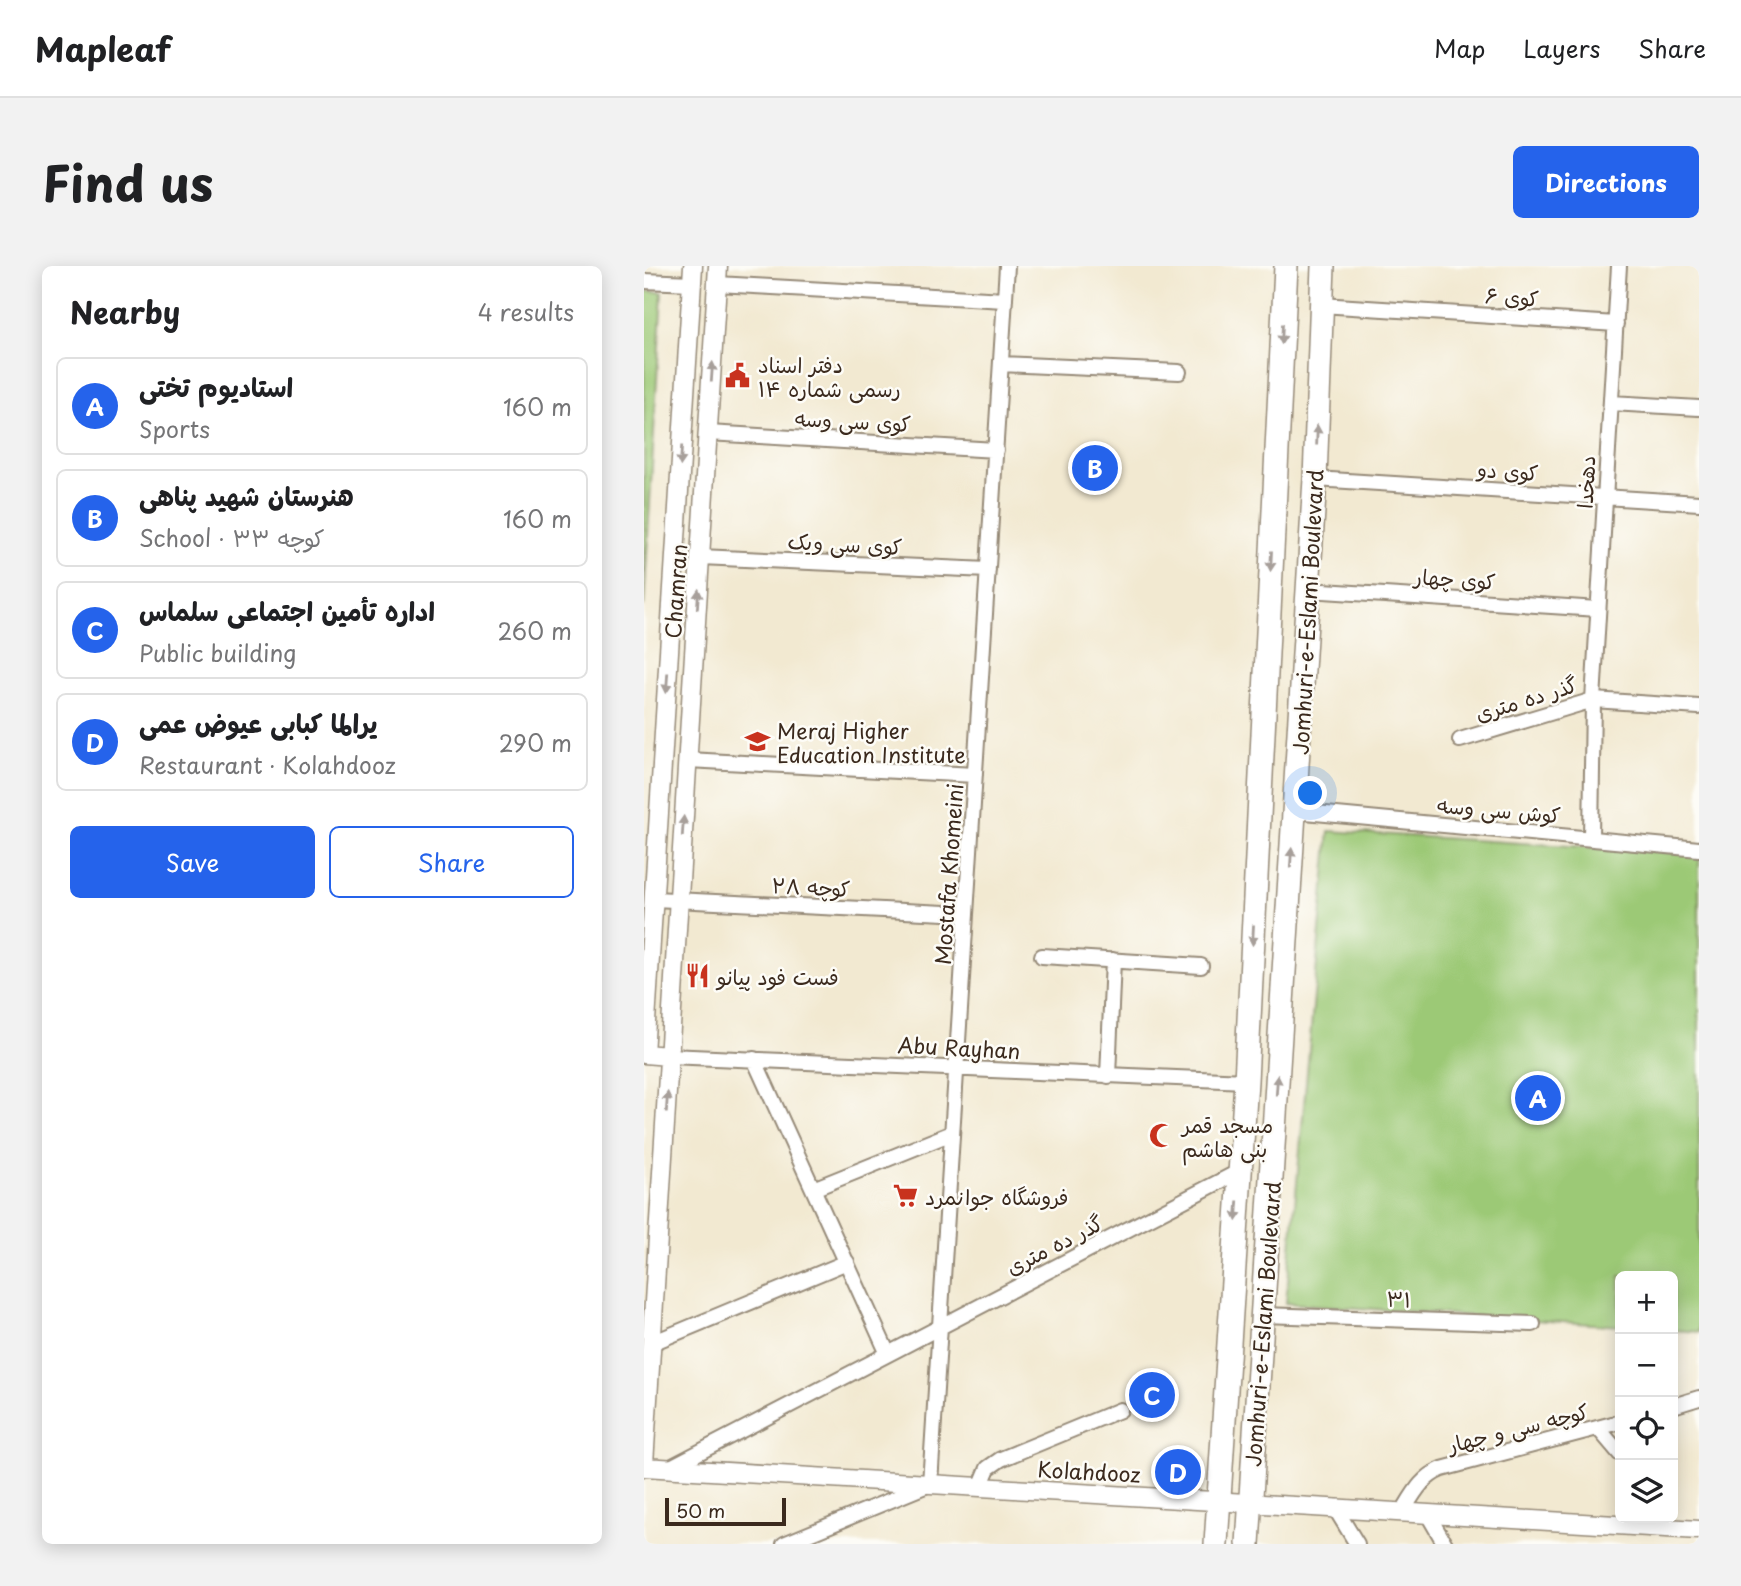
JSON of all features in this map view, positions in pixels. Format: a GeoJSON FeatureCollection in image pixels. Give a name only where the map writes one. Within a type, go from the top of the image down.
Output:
{"type":"FeatureCollection","features":[{"type":"Feature","properties":{"kind":"main road","name":"Jomhuri-e-Eslami Boulevard"},"geometry":{"type":"LineString","coordinates":[[1216,1544],[1246,1081],[1286,266]]}},
{"type":"Feature","properties":{"kind":"main road","name":"Jomhuri-e-Eslami Boulevard"},"geometry":{"type":"LineString","coordinates":[[1248,1544],[1315,479],[1323,266]]}},
{"type":"Feature","properties":{"kind":"street","name":"Chamran"},"geometry":{"type":"LineString","coordinates":[[644,1465],[718,266]]}},
{"type":"Feature","properties":{"kind":"street","name":"Mostafa Khomeini"},"geometry":{"type":"LineString","coordinates":[[930,1484],[1007,266]]}},
{"type":"Feature","properties":{"kind":"street","name":"دهخدا"},"geometry":{"type":"LineString","coordinates":[[1593,700],[1619,266]]}},
{"type":"Feature","properties":{"kind":"street","name":"Chamran"},"geometry":{"type":"LineString","coordinates":[[644,1054],[654,899],[650,874],[692,275]]}},
{"type":"Feature","properties":{"kind":"street"},"geometry":{"type":"LineString","coordinates":[[644,281],[692,275],[717,284],[1005,300]]}},
{"type":"Feature","properties":{"kind":"street","name":"کوی ۶"},"geometry":{"type":"LineString","coordinates":[[1321,305],[1616,324]]}},
{"type":"Feature","properties":{"kind":"street"},"geometry":{"type":"LineString","coordinates":[[1001,364],[1179,372]]}},
{"type":"Feature","properties":{"kind":"street"},"geometry":{"type":"LineString","coordinates":[[1611,403],[1699,408]]}},
{"type":"Feature","properties":{"kind":"street","name":"کوی سی وسه"},"geometry":{"type":"LineString","coordinates":[[708,433],[996,450]]}},
{"type":"Feature","properties":{"kind":"street","name":"کوی دو"},"geometry":{"type":"LineString","coordinates":[[1315,479],[1699,503]]}},
{"type":"Feature","properties":{"kind":"street","name":"کوی سی ویک"},"geometry":{"type":"LineString","coordinates":[[700,557],[988,570]]}},
{"type":"Feature","properties":{"kind":"street","name":"کوی چهار"},"geometry":{"type":"LineString","coordinates":[[1308,590],[1598,608]]}},
{"type":"Feature","properties":{"kind":"street"},"geometry":{"type":"LineString","coordinates":[[1593,700],[1699,707]]}},
{"type":"Feature","properties":{"kind":"street","name":"گذر ده متری"},"geometry":{"type":"LineString","coordinates":[[1460,740],[1593,700],[1591,838]]}},
{"type":"Feature","properties":{"kind":"street"},"geometry":{"type":"LineString","coordinates":[[688,760],[975,775]]}},
{"type":"Feature","properties":{"kind":"street","name":"کوش سی وسه"},"geometry":{"type":"LineString","coordinates":[[1294,811],[1699,849]]}},
{"type":"Feature","properties":{"kind":"street"},"geometry":{"type":"LineString","coordinates":[[650,874],[680,876]]}},
{"type":"Feature","properties":{"kind":"street","name":"کوچه ۲۸"},"geometry":{"type":"LineString","coordinates":[[654,899],[966,914]]}},
{"type":"Feature","properties":{"kind":"street"},"geometry":{"type":"LineString","coordinates":[[1042,956],[1201,966]]}},
{"type":"Feature","properties":{"kind":"street"},"geometry":{"type":"LineString","coordinates":[[1108,1076],[1113,960]]}},
{"type":"Feature","properties":{"kind":"street"},"geometry":{"type":"LineString","coordinates":[[644,1054],[669,1056]]}},
{"type":"Feature","properties":{"kind":"street","name":"Abu Rayhan"},"geometry":{"type":"LineString","coordinates":[[669,1056],[1246,1081]]}},
{"type":"Feature","properties":{"kind":"street"},"geometry":{"type":"LineString","coordinates":[[754,1059],[888,1353]]}},
{"type":"Feature","properties":{"kind":"street"},"geometry":{"type":"LineString","coordinates":[[813,1189],[952,1133]]}},
{"type":"Feature","properties":{"kind":"street","name":"گذر ده متری"},"geometry":{"type":"LineString","coordinates":[[667,1469],[1240,1171]]}},
{"type":"Feature","properties":{"kind":"street"},"geometry":{"type":"LineString","coordinates":[[652,1343],[847,1262]]}},
{"type":"Feature","properties":{"kind":"street","name":"۳۱"},"geometry":{"type":"LineString","coordinates":[[1262,1315],[1534,1324]]}},
{"type":"Feature","properties":{"kind":"street"},"geometry":{"type":"LineString","coordinates":[[1678,1404],[1699,1398]]}},
{"type":"Feature","properties":{"kind":"street"},"geometry":{"type":"LineString","coordinates":[[980,1487],[988,1468],[1001,1460],[1120,1410]]}},
{"type":"Feature","properties":{"kind":"street","name":"کوچه سی و چهار"},"geometry":{"type":"LineString","coordinates":[[1403,1511],[1421,1482],[1432,1473],[1615,1423]]}},
{"type":"Feature","properties":{"kind":"street"},"geometry":{"type":"LineString","coordinates":[[1598,1428],[1615,1448]]}},
{"type":"Feature","properties":{"kind":"street","name":"Kolahdooz"},"geometry":{"type":"LineString","coordinates":[[644,1465],[667,1469],[1699,1530]]}},
{"type":"Feature","properties":{"kind":"street"},"geometry":{"type":"LineString","coordinates":[[784,1544],[930,1484]]}},
{"type":"Feature","properties":{"kind":"street"},"geometry":{"type":"LineString","coordinates":[[1335,1508],[1357,1544]]}},
{"type":"Feature","properties":{"kind":"street"},"geometry":{"type":"LineString","coordinates":[[1427,1513],[1446,1544]]}},
{"type":"Feature","properties":{"kind":"green space"},"geometry":{"type":"Polygon","coordinates":[[[644,291],[662,292],[644,606],[644,291]]]}},
{"type":"Feature","properties":{"kind":"green space"},"geometry":{"type":"Polygon","coordinates":[[[1329,831],[1699,854],[1699,1332],[1678,1330],[1678,1271],[1615,1271],[1615,1326],[1286,1303],[1329,831]]]}},
{"type":"Feature","properties":{"kind":"place","name":"دفتر اسناد رسمی شماره ۱۴"},"geometry":{"type":"Point","coordinates":[738,376]}},
{"type":"Feature","properties":{"kind":"place","name":"هنرستان شهید پناهی"},"geometry":{"type":"Point","coordinates":[1095,468]}},
{"type":"Feature","properties":{"kind":"place","name":"Meraj Higher Education Institute"},"geometry":{"type":"Point","coordinates":[757,742]}},
{"type":"Feature","properties":{"kind":"place","name":"فست فود پیانو"},"geometry":{"type":"Point","coordinates":[697,976]}},
{"type":"Feature","properties":{"kind":"place","name":"استادیوم تختی"},"geometry":{"type":"Point","coordinates":[1538,1098]}},
{"type":"Feature","properties":{"kind":"place","name":"مسجد قمر بنی هاشم"},"geometry":{"type":"Point","coordinates":[1162,1136]}},
{"type":"Feature","properties":{"kind":"place","name":"فروشگاه جوانمرد"},"geometry":{"type":"Point","coordinates":[905,1196]}},
{"type":"Feature","properties":{"kind":"place","name":"اداره تأمین اجتماعی سلماس"},"geometry":{"type":"Point","coordinates":[1152,1395]}},
{"type":"Feature","properties":{"kind":"place","name":"یرالما کبابی عیوض عمی"},"geometry":{"type":"Point","coordinates":[1178,1472]}}]}
